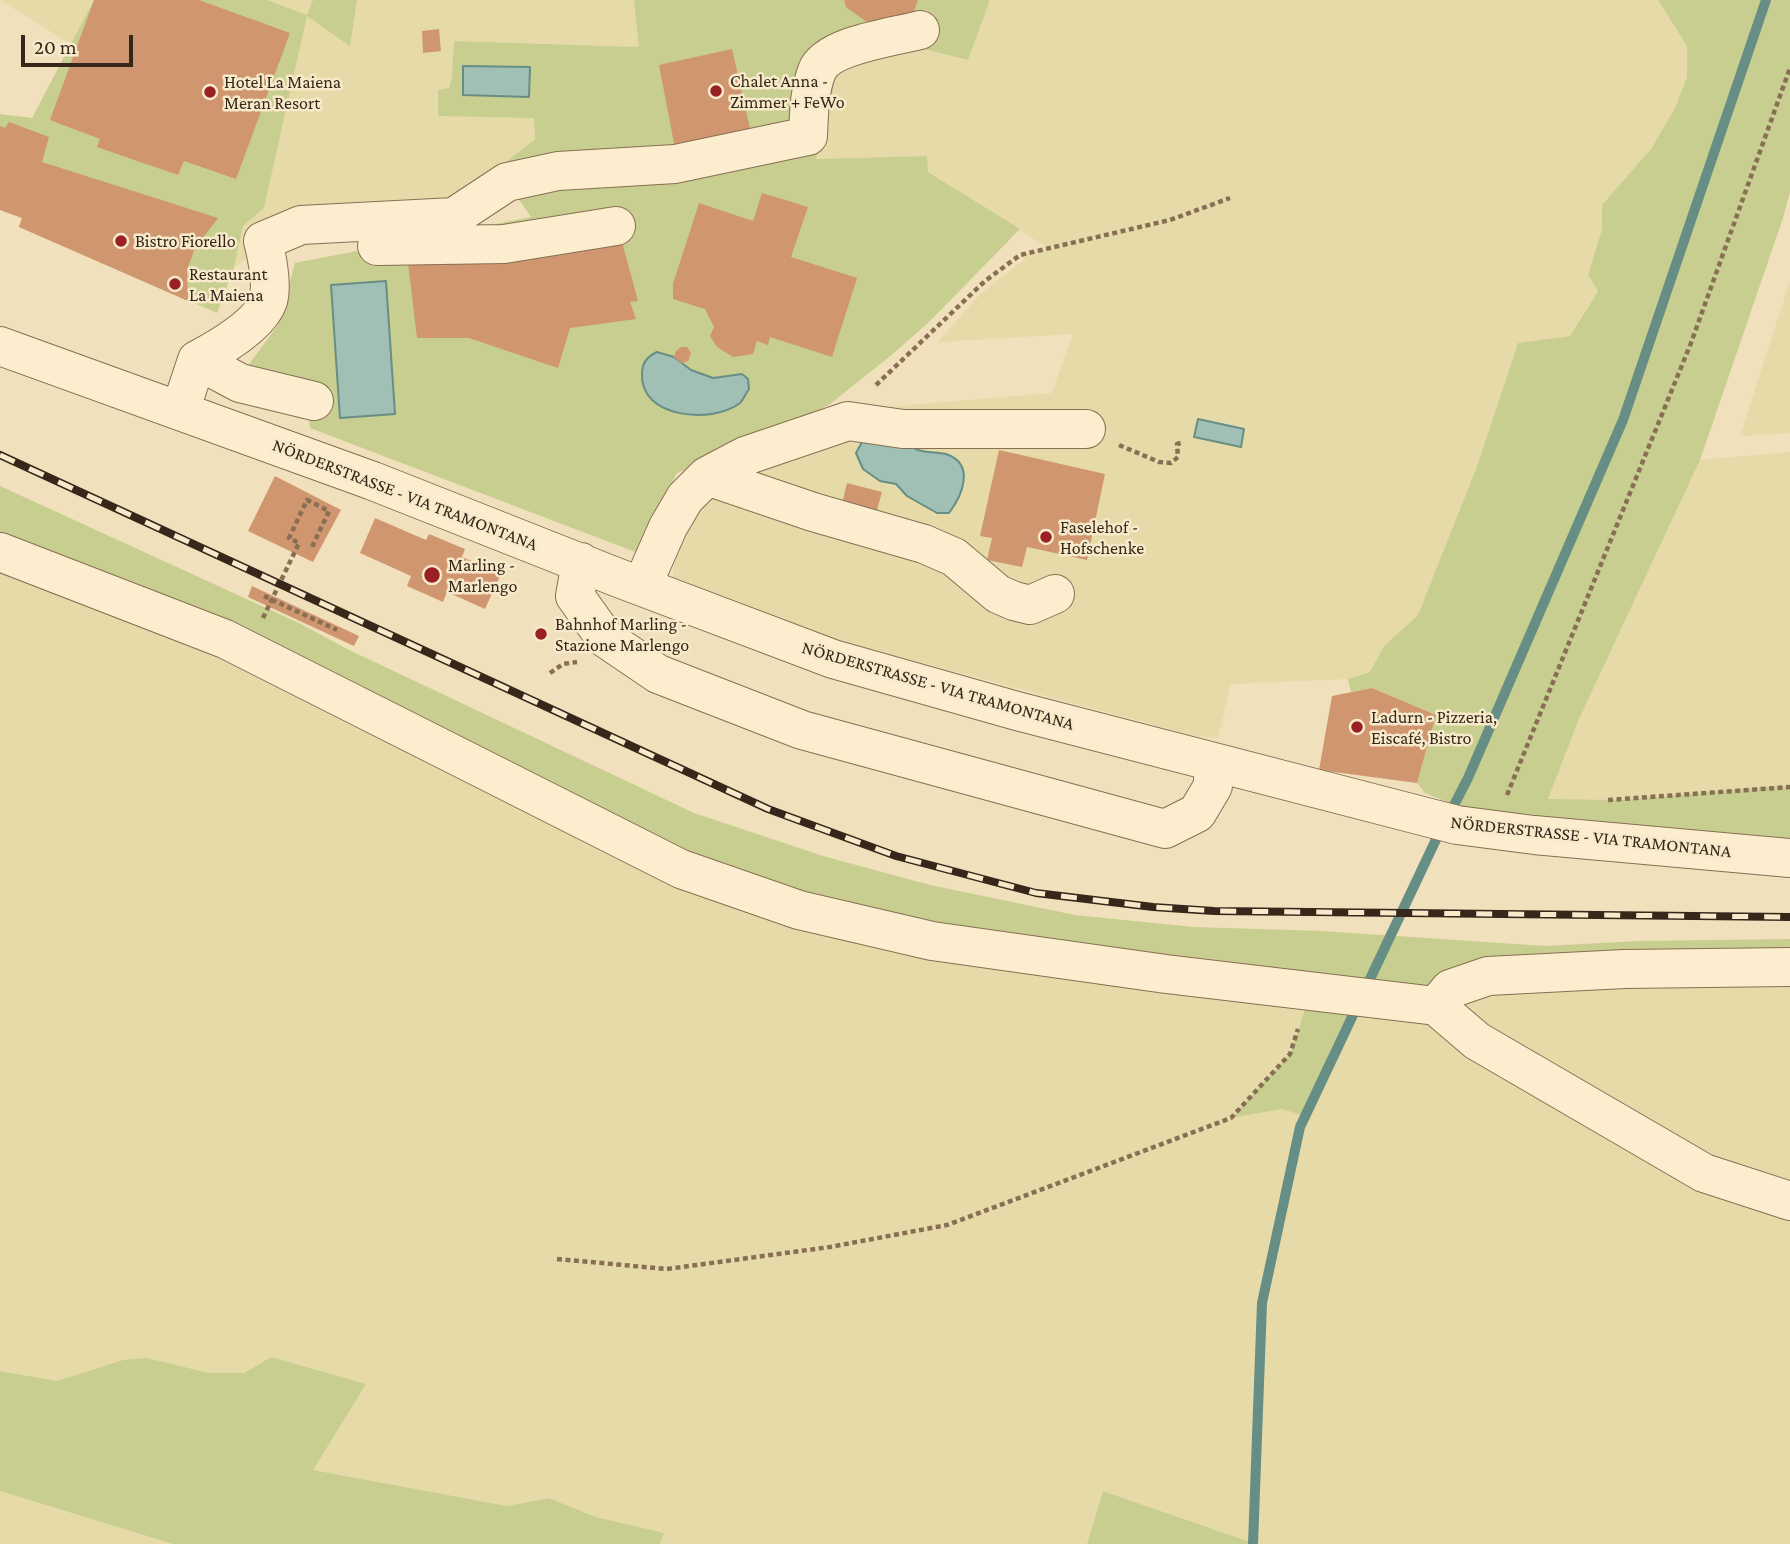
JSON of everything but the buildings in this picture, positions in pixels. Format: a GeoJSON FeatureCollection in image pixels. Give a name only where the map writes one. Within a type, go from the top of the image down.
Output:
{"type":"FeatureCollection","features":[{"type":"Feature","properties":{"kind":"street"},"geometry":{"type":"LineString","coordinates":[[180,411],[197,360],[222,347],[252,323],[268,301],[268,262],[262,241],[301,225],[454,217],[507,183],[558,171],[675,164],[808,135],[810,101],[817,69],[827,58],[841,50],[919,30]]}},
{"type":"Feature","properties":{"kind":"street"},"geometry":{"type":"LineString","coordinates":[[268,262],[298,251],[375,246],[504,244],[616,226]]}},
{"type":"Feature","properties":{"kind":"street","name":"NÖRDERSTRASSE - VIA TRAMONTANA"},"geometry":{"type":"LineString","coordinates":[[0,346],[373,481],[833,659],[1439,821],[1534,835],[1790,858]]}},
{"type":"Feature","properties":{"kind":"street"},"geometry":{"type":"LineString","coordinates":[[197,360],[240,383],[314,401]]}},
{"type":"Feature","properties":{"kind":"street"},"geometry":{"type":"LineString","coordinates":[[642,586],[668,527],[685,498],[707,476],[745,456],[848,421],[903,429],[1086,429]]}},
{"type":"Feature","properties":{"kind":"street"},"geometry":{"type":"LineString","coordinates":[[707,476],[813,512],[924,544],[954,557],[998,594],[1014,601],[1030,605],[1055,594]]}},
{"type":"Feature","properties":{"kind":"street"},"geometry":{"type":"LineString","coordinates":[[0,552],[225,639],[681,869],[799,910],[932,941],[1166,974],[1436,1006],[1477,1041],[1704,1173],[1790,1201]]}},
{"type":"Feature","properties":{"kind":"street"},"geometry":{"type":"LineString","coordinates":[[581,562],[575,596],[605,638],[658,674],[802,730],[1165,829],[1198,813],[1213,786],[1213,762]]}},
{"type":"Feature","properties":{"kind":"street"},"geometry":{"type":"LineString","coordinates":[[1436,1006],[1450,989],[1488,976],[1624,969],[1790,967]]}},
{"type":"Feature","properties":{"kind":"path"},"geometry":{"type":"LineString","coordinates":[[1513,782],[1691,343],[1790,68]]}},
{"type":"Feature","properties":{"kind":"path"},"geometry":{"type":"LineString","coordinates":[[832,427],[985,281],[1020,256],[1170,220],[1230,198]]}},
{"type":"Feature","properties":{"kind":"path"},"geometry":{"type":"LineString","coordinates":[[1086,429],[1159,463],[1171,463],[1178,457],[1177,444],[1184,442]]}},
{"type":"Feature","properties":{"kind":"path"},"geometry":{"type":"LineString","coordinates":[[247,650],[299,543],[289,538],[307,500],[329,511],[312,547]]}},
{"type":"Feature","properties":{"kind":"path"},"geometry":{"type":"LineString","coordinates":[[264,596],[337,630]]}},
{"type":"Feature","properties":{"kind":"path"},"geometry":{"type":"LineString","coordinates":[[1598,800],[1773,786],[1790,787]]}},
{"type":"Feature","properties":{"kind":"path"},"geometry":{"type":"LineString","coordinates":[[557,1259],[667,1269],[830,1247],[947,1225],[1231,1118],[1342,994]]}},
{"type":"Feature","properties":{"kind":"shaded area"},"geometry":{"type":"Polygon","coordinates":[[[0,0],[94,0],[72,45],[0,0]]]}},
{"type":"Feature","properties":{"kind":"shaded area"},"geometry":{"type":"Polygon","coordinates":[[[267,0],[313,0],[308,16],[349,45],[357,0],[634,0],[639,47],[454,41],[449,88],[534,118],[535,139],[501,166],[454,217],[301,225],[234,267],[243,226],[264,208],[307,15],[267,0]]]}},
{"type":"Feature","properties":{"kind":"shaded area"},"geometry":{"type":"Polygon","coordinates":[[[990,0],[1658,0],[1687,46],[1687,77],[1675,108],[1651,149],[1602,205],[1602,229],[1588,275],[1598,290],[1570,336],[1518,343],[1476,469],[1418,615],[1384,646],[1370,672],[1348,679],[1231,684],[1218,738],[1195,736],[837,640],[672,578],[680,533],[701,496],[769,491],[749,468],[851,410],[1052,393],[1073,334],[938,342],[981,293],[1025,259],[1020,255],[1048,248],[928,172],[927,156],[816,159],[835,81],[851,60],[912,46],[968,59],[990,0]]]}},
{"type":"Feature","properties":{"kind":"shaded area"},"geometry":{"type":"Polygon","coordinates":[[[1790,281],[1790,433],[1740,436],[1790,281]]]}},
{"type":"Feature","properties":{"kind":"shaded area"},"geometry":{"type":"Polygon","coordinates":[[[1790,452],[1790,787],[1773,786],[1623,800],[1548,799],[1579,719],[1700,460],[1790,452]]]}},
{"type":"Feature","properties":{"kind":"shaded area"},"geometry":{"type":"Polygon","coordinates":[[[0,552],[567,810],[1311,991],[1290,1054],[1232,1118],[1282,1109],[1306,1116],[1363,1001],[1450,989],[1790,967],[1790,1544],[1256,1544],[1104,1491],[1087,1544],[660,1544],[663,1533],[596,1517],[549,1498],[507,1506],[312,1470],[366,1384],[271,1357],[244,1373],[209,1373],[147,1358],[123,1360],[57,1381],[0,1371],[0,552]]]}},
{"type":"Feature","properties":{"kind":"shaded area"},"geometry":{"type":"Polygon","coordinates":[[[0,1491],[173,1544],[0,1544],[0,1491]]]}},
{"type":"Feature","properties":{"kind":"green space"},"geometry":{"type":"Polygon","coordinates":[[[94,0],[267,0],[307,15],[313,0],[357,0],[350,46],[307,16],[264,208],[243,226],[234,267],[217,313],[19,227],[22,218],[0,210],[0,114],[32,118],[94,0]]]}},
{"type":"Feature","properties":{"kind":"green space"},"geometry":{"type":"Polygon","coordinates":[[[634,0],[990,0],[968,60],[912,46],[851,60],[835,81],[816,159],[927,156],[928,172],[1020,229],[931,320],[830,404],[786,429],[677,473],[638,553],[310,428],[304,383],[247,367],[278,325],[295,263],[531,217],[507,182],[501,166],[535,139],[534,118],[438,116],[438,90],[449,88],[452,77],[454,41],[639,47],[634,0]]]}},
{"type":"Feature","properties":{"kind":"green space"},"geometry":{"type":"Polygon","coordinates":[[[1658,0],[1790,0],[1790,192],[1700,460],[1579,719],[1548,799],[1623,800],[1773,786],[1790,787],[1790,841],[1643,828],[1597,821],[1539,824],[1472,812],[1425,793],[1417,783],[1436,715],[1372,688],[1351,692],[1348,679],[1370,672],[1384,646],[1418,615],[1476,469],[1518,343],[1570,336],[1598,291],[1588,275],[1602,229],[1602,205],[1651,149],[1675,108],[1687,77],[1687,46],[1658,0]]]}},
{"type":"Feature","properties":{"kind":"green space"},"geometry":{"type":"Polygon","coordinates":[[[0,486],[301,624],[347,649],[694,813],[823,856],[930,885],[1075,915],[1193,927],[1322,931],[1545,946],[1639,941],[1790,939],[1790,967],[1363,1001],[1305,1116],[1282,1109],[1231,1118],[1290,1054],[1311,992],[799,910],[0,552],[0,486]]]}},
{"type":"Feature","properties":{"kind":"green space"},"geometry":{"type":"Polygon","coordinates":[[[271,1357],[366,1384],[313,1470],[507,1506],[549,1498],[596,1517],[664,1533],[660,1544],[173,1544],[0,1491],[0,1371],[57,1381],[123,1360],[147,1358],[209,1373],[244,1373],[271,1357]]]}},
{"type":"Feature","properties":{"kind":"green space"},"geometry":{"type":"Polygon","coordinates":[[[1103,1491],[1253,1543],[1256,1544],[1087,1544],[1103,1491]]]}},
{"type":"Feature","properties":{"kind":"water"},"geometry":{"type":"Polygon","coordinates":[[[463,66],[530,67],[529,97],[463,95],[463,66]]]}},
{"type":"Feature","properties":{"kind":"water"},"geometry":{"type":"Polygon","coordinates":[[[386,281],[395,414],[340,418],[331,285],[386,281]]]}},
{"type":"Feature","properties":{"kind":"water"},"geometry":{"type":"Polygon","coordinates":[[[657,352],[674,357],[691,370],[713,378],[742,374],[748,379],[749,389],[740,403],[713,414],[680,413],[665,408],[652,400],[644,388],[643,366],[646,360],[657,352]]]}},
{"type":"Feature","properties":{"kind":"water"},"geometry":{"type":"Polygon","coordinates":[[[1198,419],[1244,429],[1241,447],[1194,437],[1198,419]]]}},
{"type":"Feature","properties":{"kind":"water"},"geometry":{"type":"Polygon","coordinates":[[[868,431],[903,439],[918,450],[946,454],[961,465],[964,473],[962,489],[949,513],[937,513],[907,496],[896,484],[880,481],[863,469],[856,453],[868,431]]]}},
{"type":"Feature","properties":{"kind":"waterway"},"geometry":{"type":"LineString","coordinates":[[1449,815],[1468,778],[1623,420],[1766,0]]}},
{"type":"Feature","properties":{"kind":"waterway"},"geometry":{"type":"LineString","coordinates":[[1253,1544],[1262,1303],[1300,1127],[1441,829]]}},
{"type":"Feature","properties":{"kind":"railway"},"geometry":{"type":"LineString","coordinates":[[0,455],[768,809],[896,856],[1036,893],[1153,907],[1214,911],[1790,917]]}},
{"type":"Feature","properties":{"kind":"place","name":"Chalet Anna - Zimmer + FeWo"},"geometry":{"type":"Point","coordinates":[716,91]}},
{"type":"Feature","properties":{"kind":"place","name":"Hotel La Maiena Meran Resort"},"geometry":{"type":"Point","coordinates":[210,92]}},
{"type":"Feature","properties":{"kind":"place","name":"Bistro Fiorello"},"geometry":{"type":"Point","coordinates":[121,241]}},
{"type":"Feature","properties":{"kind":"place","name":"Restaurant La Maiena"},"geometry":{"type":"Point","coordinates":[175,284]}},
{"type":"Feature","properties":{"kind":"place","name":"Faselehof - Hofschenke"},"geometry":{"type":"Point","coordinates":[1046,537]}},
{"type":"Feature","properties":{"kind":"place","name":"Marling - Marlengo"},"geometry":{"type":"Point","coordinates":[432,575]}},
{"type":"Feature","properties":{"kind":"place","name":"Bahnhof Marling - Stazione Marlengo"},"geometry":{"type":"Point","coordinates":[541,634]}},
{"type":"Feature","properties":{"kind":"place","name":"Ladurn - Pizzeria, Eiscafé, Bistro"},"geometry":{"type":"Point","coordinates":[1357,727]}}]}
